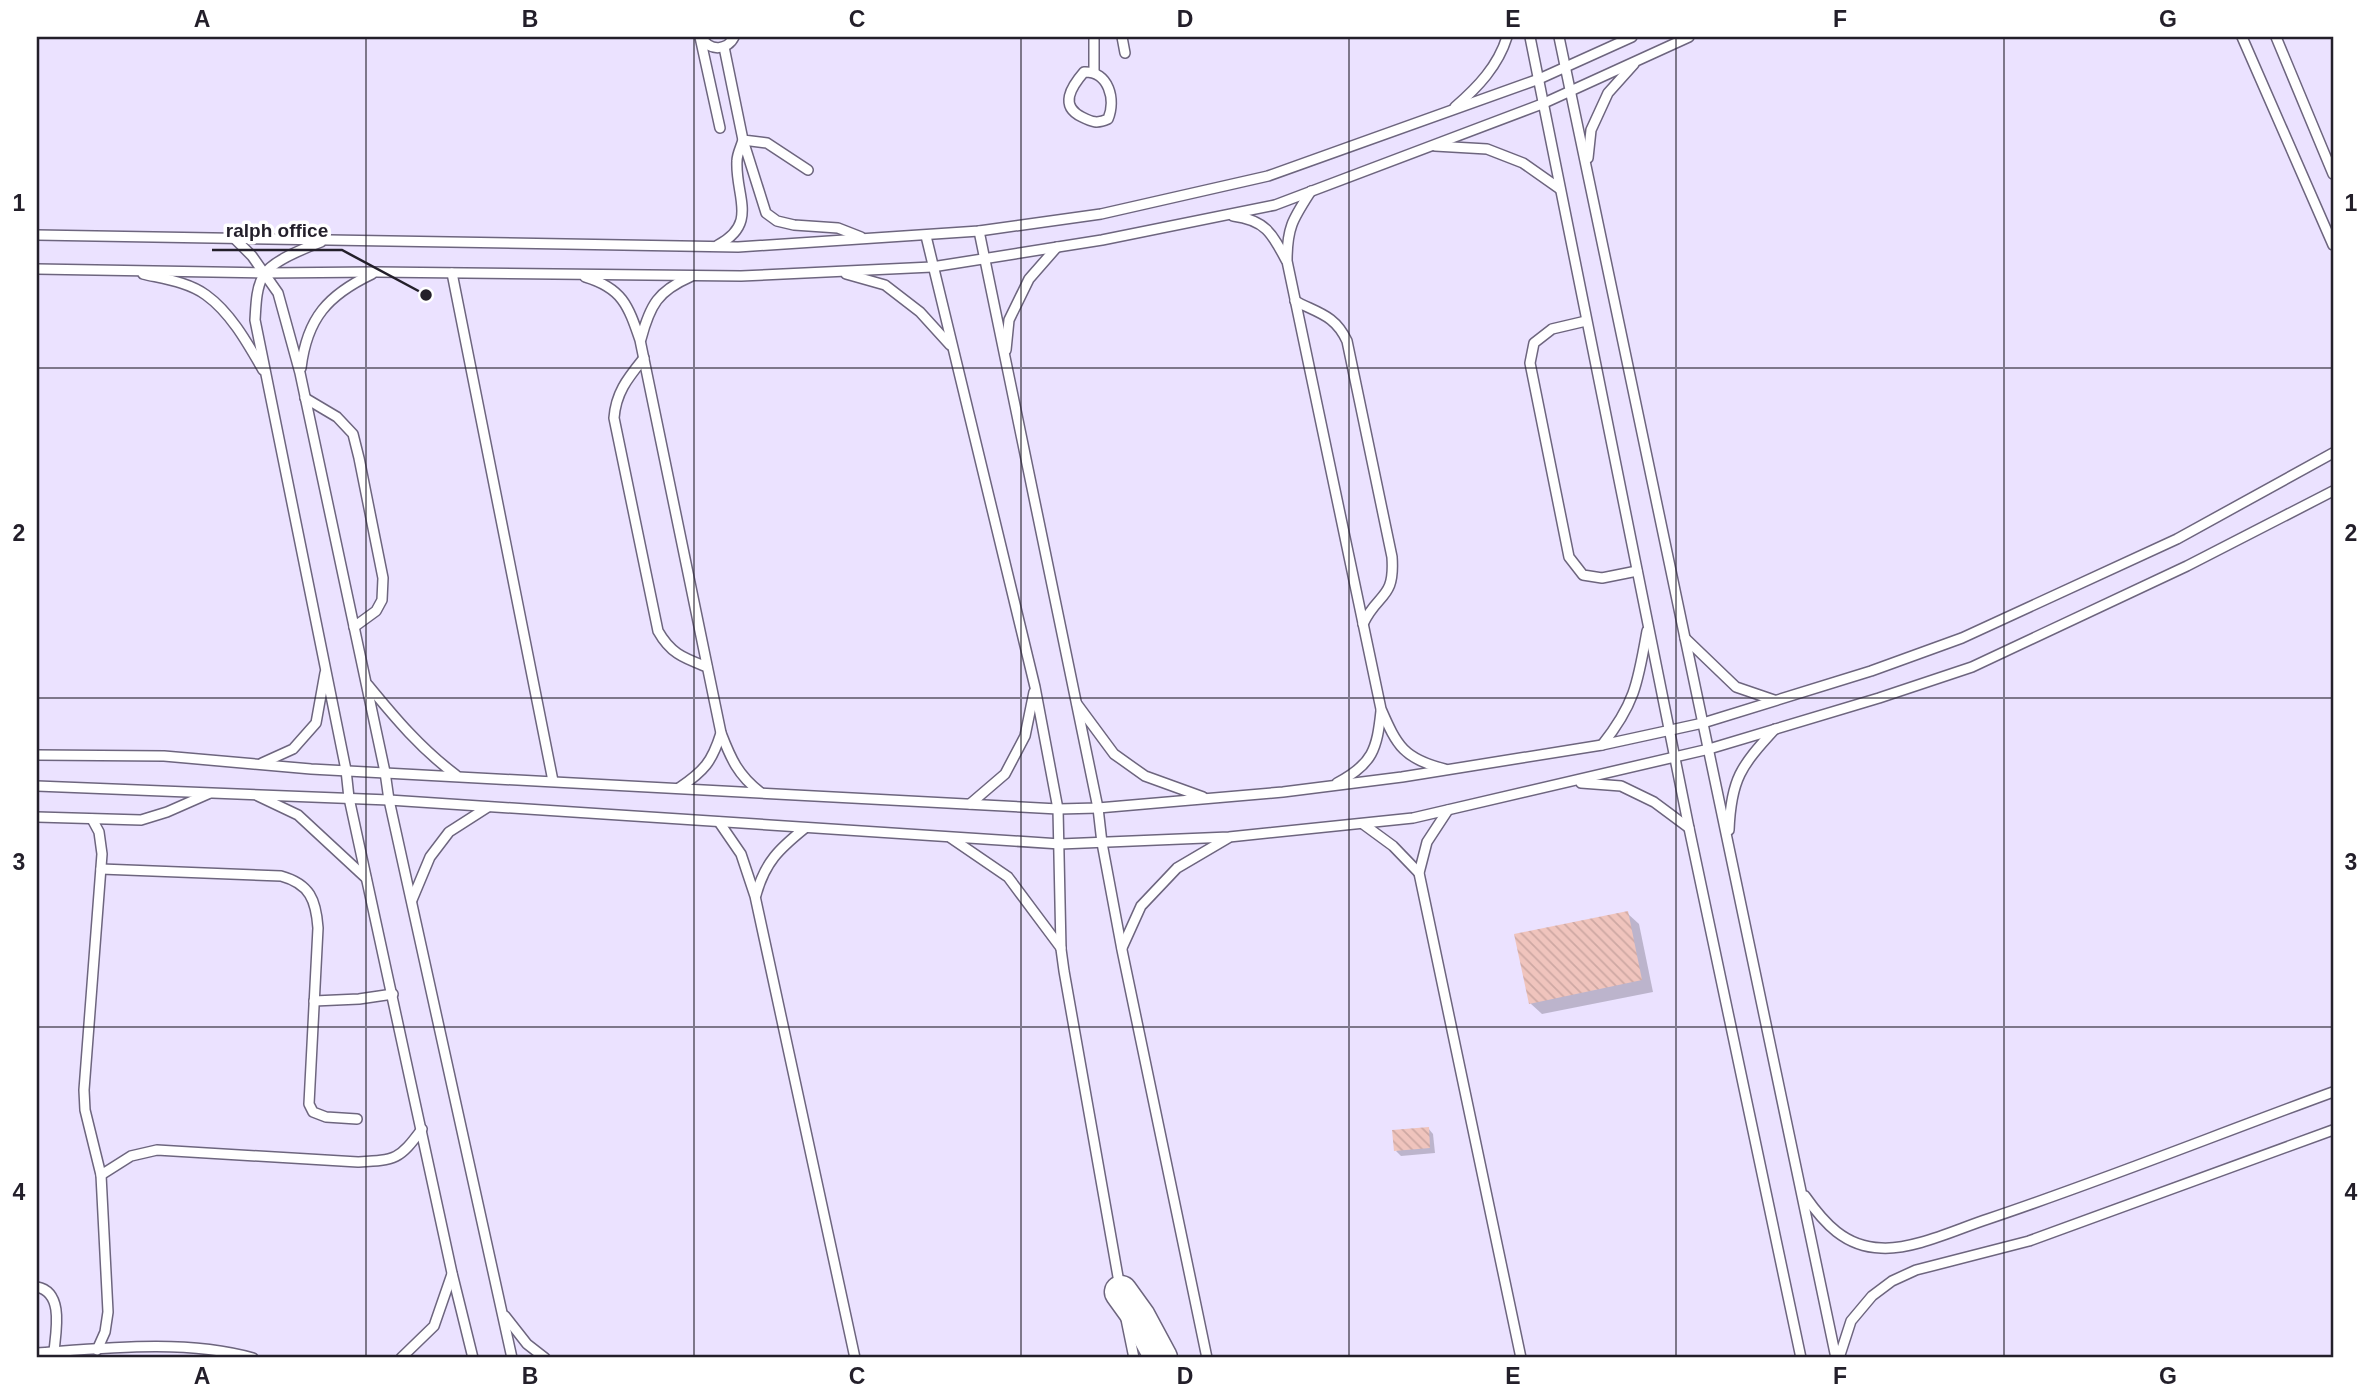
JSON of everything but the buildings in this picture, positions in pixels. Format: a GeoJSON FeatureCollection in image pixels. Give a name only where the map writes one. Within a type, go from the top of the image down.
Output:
{"type":"FeatureCollection","features":[{"type":"Feature","properties":{"kind":"highway"},"geometry":{"type":"LineString","coordinates":[[1121,1292],[1139,1317],[1161,1358]]}},
{"type":"Feature","properties":{"kind":"lane"},"geometry":{"type":"LineString","coordinates":[[701,37],[705,44],[715,48],[732,43],[734,37]]}},
{"type":"Feature","properties":{"kind":"lane"},"geometry":{"type":"LineString","coordinates":[[701,37],[720,128]]}},
{"type":"Feature","properties":{"kind":"lane"},"geometry":{"type":"LineString","coordinates":[[1094,37],[1094,72]]}},
{"type":"Feature","properties":{"kind":"lane"},"geometry":{"type":"LineString","coordinates":[[1122,37],[1125,53]]}},
{"type":"Feature","properties":{"kind":"lane"},"geometry":{"type":"LineString","coordinates":[[1451,111],[1480,85],[1502,52],[1507,37]]}},
{"type":"Feature","properties":{"kind":"lane"},"geometry":{"type":"LineString","coordinates":[[1530,37],[1669,732],[1801,1358]]}},
{"type":"Feature","properties":{"kind":"lane"},"geometry":{"type":"LineString","coordinates":[[1559,37],[1837,1358]]}},
{"type":"Feature","properties":{"kind":"lane"},"geometry":{"type":"LineString","coordinates":[[37,235],[715,246],[979,231],[1101,214],[1268,176],[1539,79],[1632,37]]}},
{"type":"Feature","properties":{"kind":"lane"},"geometry":{"type":"LineString","coordinates":[[37,268],[264,273],[741,276],[932,267],[1057,247],[1275,205],[1542,104],[1689,37]]}},
{"type":"Feature","properties":{"kind":"lane"},"geometry":{"type":"LineString","coordinates":[[2242,37],[2333,245]]}},
{"type":"Feature","properties":{"kind":"lane"},"geometry":{"type":"LineString","coordinates":[[2276,37],[2333,174]]}},
{"type":"Feature","properties":{"kind":"lane"},"geometry":{"type":"LineString","coordinates":[[724,47],[743,140],[766,213],[777,221],[838,228],[865,239]]}},
{"type":"Feature","properties":{"kind":"lane"},"geometry":{"type":"LineString","coordinates":[[1587,171],[1591,130],[1608,93],[1636,61]]}},
{"type":"Feature","properties":{"kind":"lane"},"geometry":{"type":"LineString","coordinates":[[1084,72],[1094,72],[1103,77],[1108,87],[1112,110],[1108,119],[1099,123],[1073,113],[1069,105],[1069,95],[1077,80],[1084,72]]}},
{"type":"Feature","properties":{"kind":"lane"},"geometry":{"type":"LineString","coordinates":[[743,140],[767,143],[808,170]]}},
{"type":"Feature","properties":{"kind":"lane"},"geometry":{"type":"LineString","coordinates":[[715,246],[731,238],[743,217],[737,159],[743,140]]}},
{"type":"Feature","properties":{"kind":"lane"},"geometry":{"type":"LineString","coordinates":[[1429,146],[1487,149],[1523,163],[1560,189]]}},
{"type":"Feature","properties":{"kind":"lane"},"geometry":{"type":"LineString","coordinates":[[1311,191],[1294,216],[1287,235],[1287,261],[1381,709],[1395,741],[1406,754],[1426,764],[1449,770]]}},
{"type":"Feature","properties":{"kind":"lane"},"geometry":{"type":"LineString","coordinates":[[1224,215],[1251,218],[1261,224],[1273,237],[1287,261]]}},
{"type":"Feature","properties":{"kind":"lane"},"geometry":{"type":"LineString","coordinates":[[979,231],[1098,808],[1122,950],[1207,1358]]}},
{"type":"Feature","properties":{"kind":"lane"},"geometry":{"type":"LineString","coordinates":[[926,236],[1035,687],[1058,809],[1061,949],[1064,971],[1134,1358]]}},
{"type":"Feature","properties":{"kind":"lane"},"geometry":{"type":"LineString","coordinates":[[234,238],[252,256],[278,293],[300,373],[389,800],[512,1358]]}},
{"type":"Feature","properties":{"kind":"lane"},"geometry":{"type":"LineString","coordinates":[[327,240],[284,258],[264,273],[256,297],[255,320],[326,668],[349,798],[452,1273],[473,1358]]}},
{"type":"Feature","properties":{"kind":"lane"},"geometry":{"type":"LineString","coordinates":[[1004,358],[1009,320],[1029,279],[1057,247]]}},
{"type":"Feature","properties":{"kind":"lane"},"geometry":{"type":"LineString","coordinates":[[124,269],[179,283],[206,295],[241,332],[267,377]]}},
{"type":"Feature","properties":{"kind":"lane"},"geometry":{"type":"LineString","coordinates":[[838,271],[886,285],[920,312],[952,347]]}},
{"type":"Feature","properties":{"kind":"lane"},"geometry":{"type":"LineString","coordinates":[[300,373],[304,343],[314,320],[332,297],[376,272]]}},
{"type":"Feature","properties":{"kind":"lane"},"geometry":{"type":"LineString","coordinates":[[452,273],[553,781]]}},
{"type":"Feature","properties":{"kind":"lane"},"geometry":{"type":"LineString","coordinates":[[575,274],[605,283],[619,293],[630,312],[640,340],[721,733],[732,760],[745,780],[761,793]]}},
{"type":"Feature","properties":{"kind":"lane"},"geometry":{"type":"LineString","coordinates":[[640,340],[647,316],[659,296],[673,285],[695,275]]}},
{"type":"Feature","properties":{"kind":"lane"},"geometry":{"type":"LineString","coordinates":[[1295,301],[1341,326],[1347,341],[1394,576],[1390,587],[1370,609],[1363,624]]}},
{"type":"Feature","properties":{"kind":"lane"},"geometry":{"type":"LineString","coordinates":[[1586,321],[1552,329],[1534,343],[1530,363],[1569,557],[1583,575],[1602,578],[1637,571]]}},
{"type":"Feature","properties":{"kind":"lane"},"geometry":{"type":"LineString","coordinates":[[643,358],[621,386],[615,402],[614,418],[658,631],[666,646],[683,658],[707,667]]}},
{"type":"Feature","properties":{"kind":"lane"},"geometry":{"type":"LineString","coordinates":[[305,398],[337,417],[353,434],[359,458],[383,578],[382,600],[376,611],[354,627]]}},
{"type":"Feature","properties":{"kind":"lane"},"geometry":{"type":"LineString","coordinates":[[37,755],[164,757],[346,770],[1058,809],[1208,799],[1331,786],[1449,770],[1669,732],[1871,671],[1962,638],[2177,539],[2333,453]]}},
{"type":"Feature","properties":{"kind":"lane"},"geometry":{"type":"LineString","coordinates":[[37,786],[389,800],[1060,844],[1229,837],[1413,818],[1709,749],[1972,667],[2187,566],[2331,494]]}},
{"type":"Feature","properties":{"kind":"lane"},"geometry":{"type":"LineString","coordinates":[[1602,745],[1622,720],[1638,684],[1648,626]]}},
{"type":"Feature","properties":{"kind":"lane"},"geometry":{"type":"LineString","coordinates":[[1685,638],[1737,687],[1776,700]]}},
{"type":"Feature","properties":{"kind":"lane"},"geometry":{"type":"LineString","coordinates":[[260,764],[293,750],[316,723],[326,668]]}},
{"type":"Feature","properties":{"kind":"lane"},"geometry":{"type":"LineString","coordinates":[[366,682],[400,725],[430,756],[457,776]]}},
{"type":"Feature","properties":{"kind":"lane"},"geometry":{"type":"LineString","coordinates":[[970,804],[1005,774],[1025,736],[1035,687]]}},
{"type":"Feature","properties":{"kind":"lane"},"geometry":{"type":"LineString","coordinates":[[1076,702],[1114,754],[1145,776],[1208,799]]}},
{"type":"Feature","properties":{"kind":"lane"},"geometry":{"type":"LineString","coordinates":[[1331,786],[1355,774],[1368,761],[1377,741],[1381,709]]}},
{"type":"Feature","properties":{"kind":"lane"},"geometry":{"type":"LineString","coordinates":[[1729,846],[1730,800],[1745,761],[1775,729]]}},
{"type":"Feature","properties":{"kind":"lane"},"geometry":{"type":"LineString","coordinates":[[678,788],[701,773],[714,755],[721,733]]}},
{"type":"Feature","properties":{"kind":"lane"},"geometry":{"type":"LineString","coordinates":[[1573,782],[1622,786],[1654,802],[1689,828]]}},
{"type":"Feature","properties":{"kind":"lane"},"geometry":{"type":"LineString","coordinates":[[37,817],[141,820],[212,792]]}},
{"type":"Feature","properties":{"kind":"lane"},"geometry":{"type":"LineString","coordinates":[[254,794],[298,815],[368,880]]}},
{"type":"Feature","properties":{"kind":"lane"},"geometry":{"type":"LineString","coordinates":[[411,902],[430,857],[450,832],[488,807]]}},
{"type":"Feature","properties":{"kind":"lane"},"geometry":{"type":"LineString","coordinates":[[1448,810],[1427,842],[1419,873],[1521,1358]]}},
{"type":"Feature","properties":{"kind":"lane"},"geometry":{"type":"LineString","coordinates":[[92,818],[99,832],[102,855],[85,1110],[101,1175],[108,1312],[105,1332],[97,1350]]}},
{"type":"Feature","properties":{"kind":"lane"},"geometry":{"type":"LineString","coordinates":[[719,822],[741,854],[755,896],[853,1357]]}},
{"type":"Feature","properties":{"kind":"lane"},"geometry":{"type":"LineString","coordinates":[[1363,824],[1393,846],[1419,873]]}},
{"type":"Feature","properties":{"kind":"lane"},"geometry":{"type":"LineString","coordinates":[[755,896],[763,872],[785,844],[805,828]]}},
{"type":"Feature","properties":{"kind":"lane"},"geometry":{"type":"LineString","coordinates":[[950,837],[1008,877],[1061,949]]}},
{"type":"Feature","properties":{"kind":"lane"},"geometry":{"type":"LineString","coordinates":[[1122,950],[1141,906],[1177,868],[1229,837]]}},
{"type":"Feature","properties":{"kind":"lane"},"geometry":{"type":"LineString","coordinates":[[101,869],[281,876],[296,880],[310,894],[317,909],[309,1104],[313,1112],[326,1117],[357,1119]]}},
{"type":"Feature","properties":{"kind":"lane"},"geometry":{"type":"LineString","coordinates":[[314,1001],[393,994]]}},
{"type":"Feature","properties":{"kind":"lane"},"geometry":{"type":"LineString","coordinates":[[1802,1192],[1821,1220],[1845,1239],[1880,1248],[1912,1244],[2018,1209],[2333,1092]]}},
{"type":"Feature","properties":{"kind":"lane"},"geometry":{"type":"LineString","coordinates":[[101,1175],[131,1156],[157,1150],[388,1161],[406,1151],[422,1129]]}},
{"type":"Feature","properties":{"kind":"lane"},"geometry":{"type":"LineString","coordinates":[[1837,1358],[1852,1321],[1872,1296],[1892,1281],[1916,1270],[2029,1241],[2333,1130]]}},
{"type":"Feature","properties":{"kind":"lane"},"geometry":{"type":"LineString","coordinates":[[401,1358],[434,1326],[452,1273]]}},
{"type":"Feature","properties":{"kind":"lane"},"geometry":{"type":"LineString","coordinates":[[37,1287],[44,1289],[54,1300],[57,1329],[54,1351]]}},
{"type":"Feature","properties":{"kind":"lane"},"geometry":{"type":"LineString","coordinates":[[502,1313],[527,1344],[545,1358]]}},
{"type":"Feature","properties":{"kind":"lane"},"geometry":{"type":"LineString","coordinates":[[37,1353],[149,1348],[218,1349],[253,1358]]}},
{"type":"Feature","properties":{"kind":"shaded area"},"geometry":{"type":"Polygon","coordinates":[[[37,37],[2333,37],[2333,1358],[37,1358],[37,37]]]}},
{"type":"Feature","properties":{"kind":"place","name":"ralph office"},"geometry":{"type":"Point","coordinates":[426,295]}}]}
